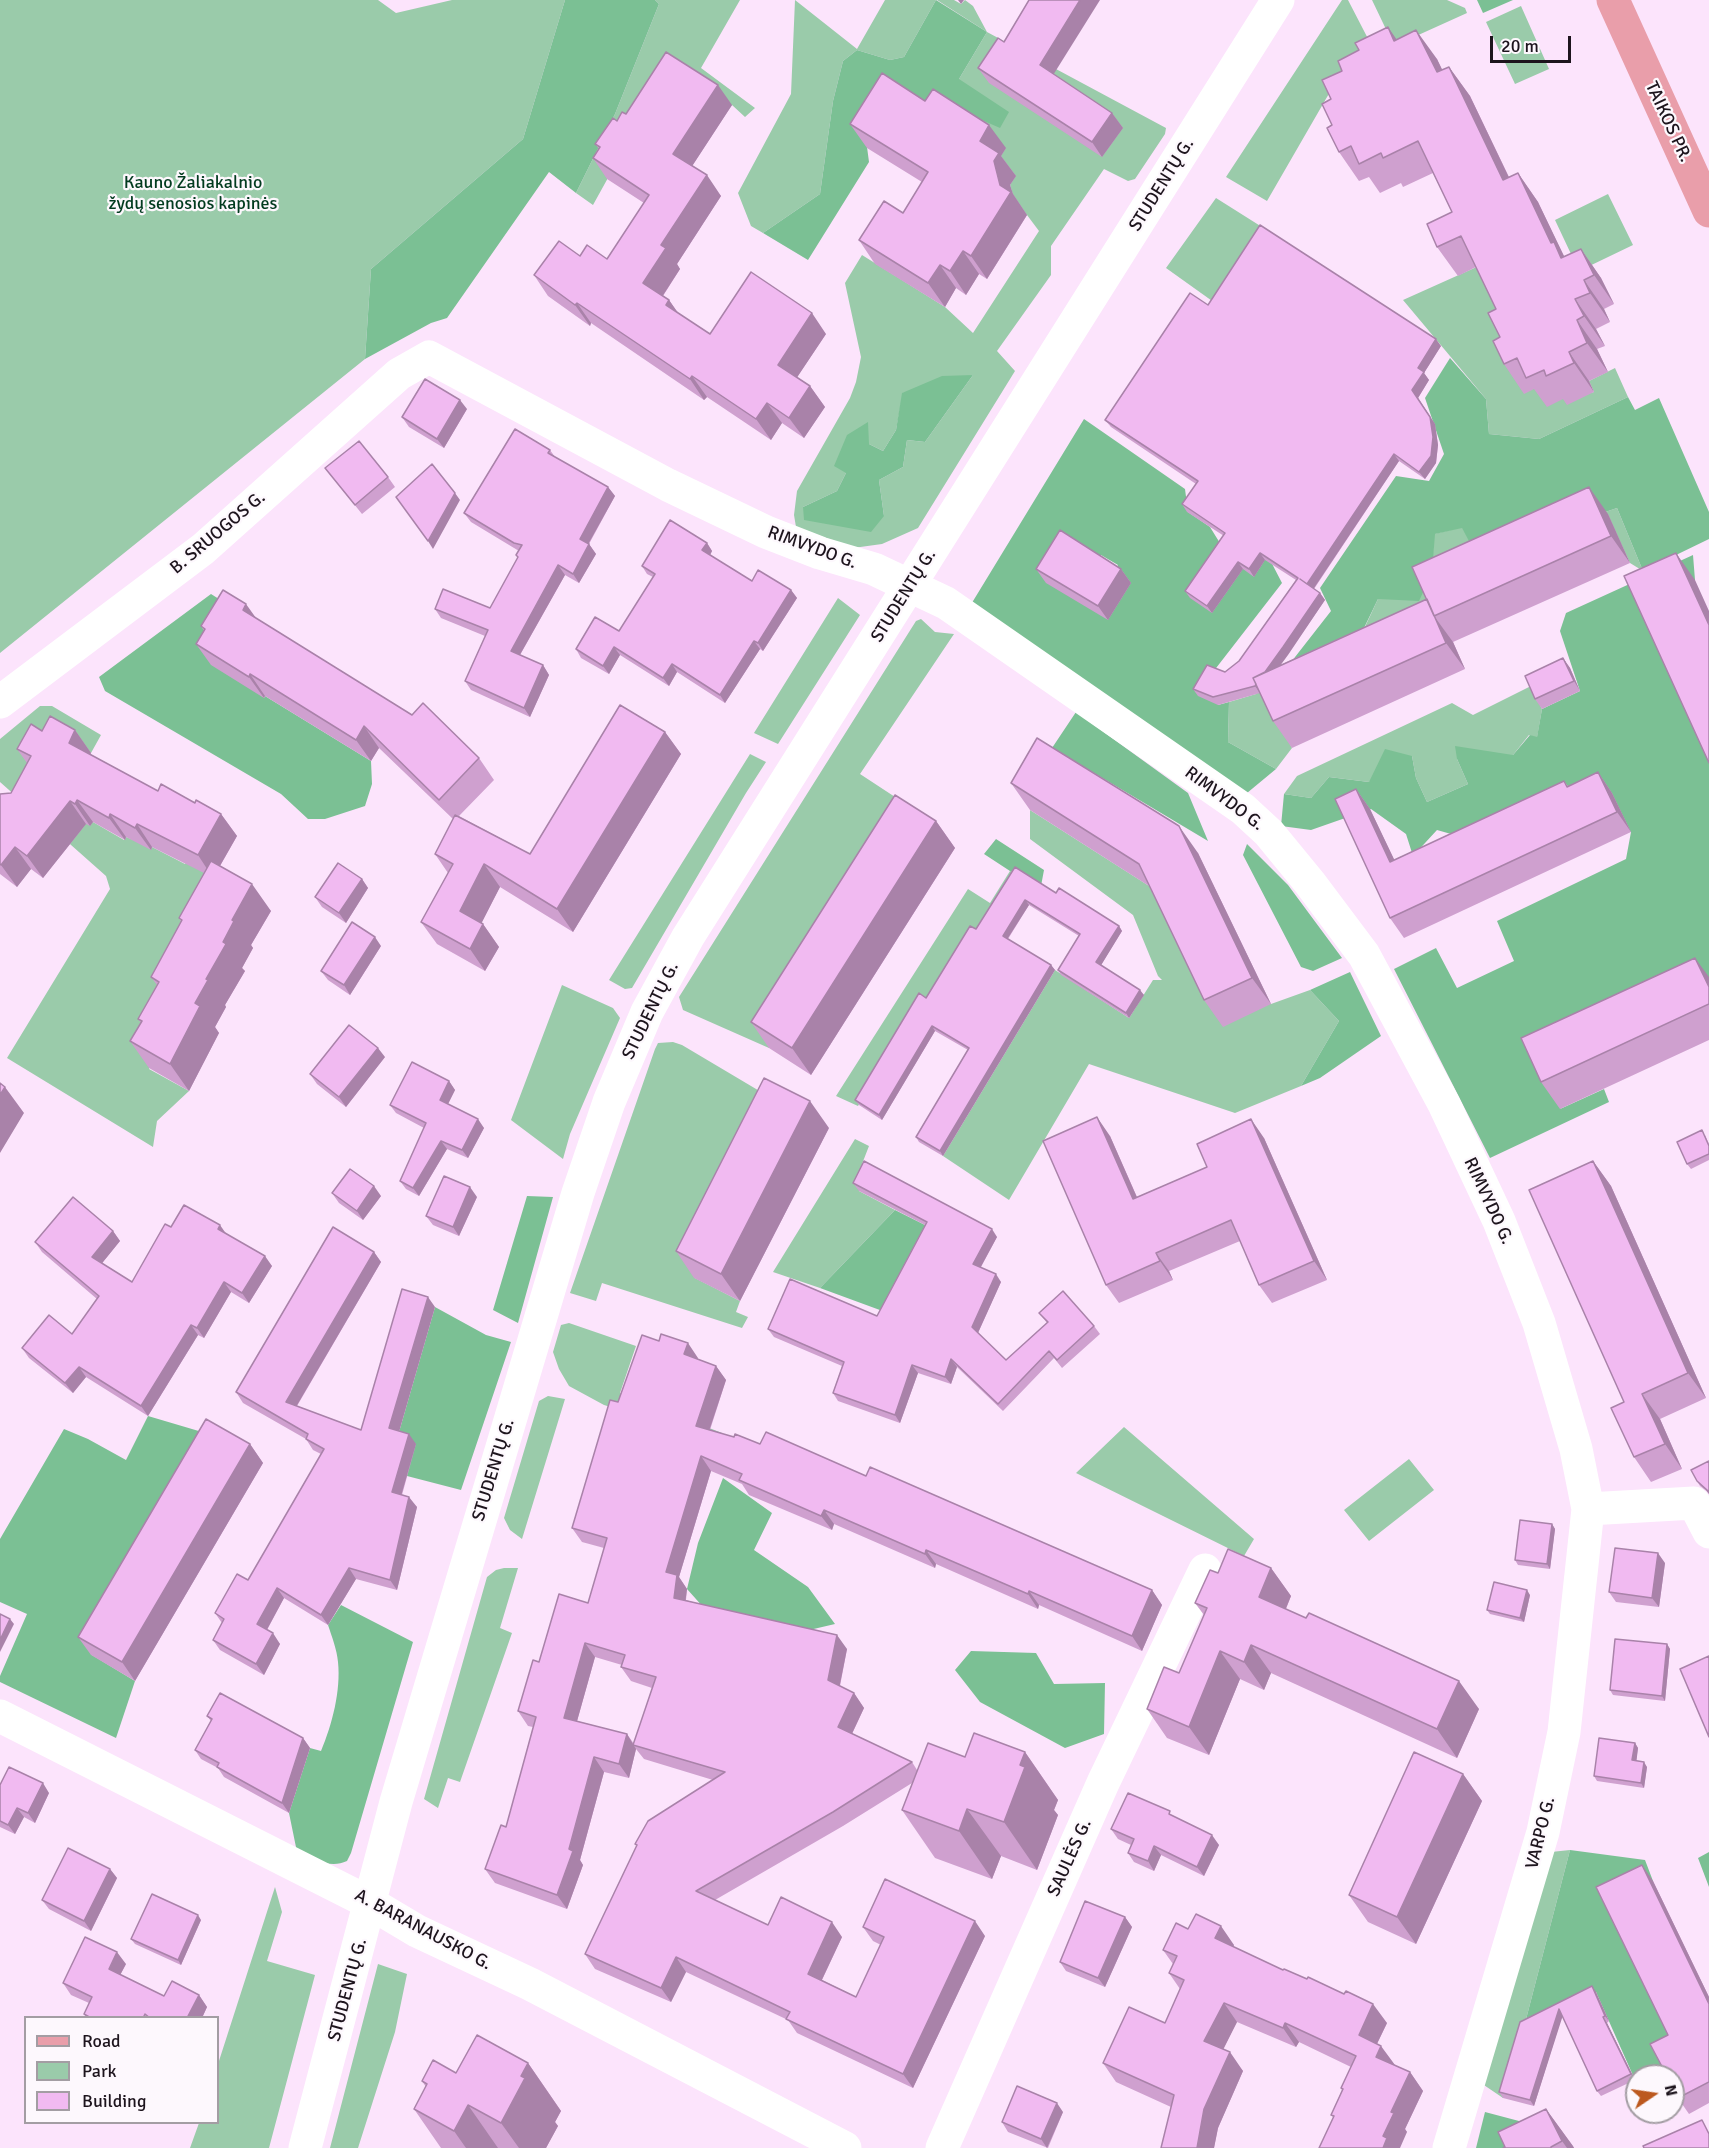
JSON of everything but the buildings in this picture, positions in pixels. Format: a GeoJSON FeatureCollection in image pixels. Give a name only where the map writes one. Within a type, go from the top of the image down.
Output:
{"type":"FeatureCollection","features":[{"type":"Feature","properties":{"kind":"main road","name":"TAIKOS PR."},"geometry":{"type":"LineString","coordinates":[[1613,0],[1709,211]]}},
{"type":"Feature","properties":{"kind":"street","name":"STUDENTŲ G."},"geometry":{"type":"LineString","coordinates":[[305,2148],[393,1812],[571,1214],[609,1102],[647,1012],[688,938],[1278,0]]}},
{"type":"Feature","properties":{"kind":"street","name":"RIMVYDO G."},"geometry":{"type":"LineString","coordinates":[[429,357],[697,499],[766,532],[820,553],[874,569],[946,603],[1243,809],[1276,842],[1365,955],[1444,1104],[1499,1221],[1539,1323],[1576,1449],[1588,1509]]}},
{"type":"Feature","properties":{"kind":"street","name":"B. SRUOGOS G."},"geometry":{"type":"LineString","coordinates":[[0,702],[203,549],[399,374],[429,357]]}},
{"type":"Feature","properties":{"kind":"street"},"geometry":{"type":"LineString","coordinates":[[1588,1509],[1694,1503],[1709,1532]]}},
{"type":"Feature","properties":{"kind":"street","name":"VARPO G."},"geometry":{"type":"LineString","coordinates":[[1449,2148],[1543,1832],[1564,1732],[1588,1509]]}},
{"type":"Feature","properties":{"kind":"street","name":"SAULĖS G."},"geometry":{"type":"LineString","coordinates":[[942,2148],[1104,1783],[1205,1570]]}},
{"type":"Feature","properties":{"kind":"street","name":"A. BARANAUSKO G."},"geometry":{"type":"LineString","coordinates":[[0,1716],[370,1903],[417,1931],[530,1984],[845,2148]]}},
{"type":"Feature","properties":{"kind":"green space","name":"Kauno Žaliakalnio žydų senosios kapinės"},"geometry":{"type":"Polygon","coordinates":[[[0,0],[378,0],[396,13],[452,0],[565,0],[523,139],[371,269],[365,359],[0,653],[0,0]]]}},
{"type":"Feature","properties":{"kind":"green space"},"geometry":{"type":"Polygon","coordinates":[[[565,0],[655,0],[659,4],[615,114],[576,193],[549,172],[447,318],[431,323],[365,359],[371,269],[523,139],[565,0]]]}},
{"type":"Feature","properties":{"kind":"green space"},"geometry":{"type":"Polygon","coordinates":[[[655,0],[740,0],[701,68],[755,108],[745,117],[732,105],[614,167],[593,205],[576,193],[615,114],[659,4],[655,0]]]}},
{"type":"Feature","properties":{"kind":"green space"},"geometry":{"type":"Polygon","coordinates":[[[795,0],[857,49],[885,0],[936,0],[904,57],[890,60],[857,50],[843,61],[833,101],[820,194],[763,233],[751,226],[738,193],[791,94],[795,0]]]}},
{"type":"Feature","properties":{"kind":"green space"},"geometry":{"type":"Polygon","coordinates":[[[936,0],[987,32],[959,79],[1009,112],[1000,128],[959,110],[867,147],[869,162],[808,260],[763,233],[820,194],[833,101],[843,61],[857,50],[890,60],[904,57],[936,0]]]}},
{"type":"Feature","properties":{"kind":"green space"},"geometry":{"type":"Polygon","coordinates":[[[937,0],[954,0],[961,4],[965,0],[973,6],[987,32],[937,0]]]}},
{"type":"Feature","properties":{"kind":"green space"},"geometry":{"type":"Polygon","coordinates":[[[1342,0],[1348,0],[1378,58],[1338,78],[1267,201],[1226,177],[1342,0]]]}},
{"type":"Feature","properties":{"kind":"green space"},"geometry":{"type":"Polygon","coordinates":[[[1372,0],[1447,0],[1465,8],[1467,13],[1394,46],[1372,0]]]}},
{"type":"Feature","properties":{"kind":"green space"},"geometry":{"type":"Polygon","coordinates":[[[1477,0],[1513,0],[1483,13],[1477,0]]]}},
{"type":"Feature","properties":{"kind":"green space"},"geometry":{"type":"Polygon","coordinates":[[[1521,6],[1549,69],[1515,84],[1486,22],[1521,6]]]}},
{"type":"Feature","properties":{"kind":"green space"},"geometry":{"type":"Polygon","coordinates":[[[987,32],[1166,128],[1165,134],[1135,179],[1128,181],[1104,169],[1051,246],[1051,275],[997,351],[1015,371],[918,528],[882,544],[853,548],[796,527],[794,515],[797,491],[850,398],[856,382],[861,357],[845,283],[862,255],[945,307],[973,333],[1039,231],[1027,215],[1017,209],[1010,185],[1015,176],[949,113],[959,79],[987,32]],[[973,375],[903,393],[896,430],[883,451],[869,444],[846,473],[837,491],[803,507],[884,516],[879,480],[903,467],[907,440],[925,442],[973,375]]]}},
{"type":"Feature","properties":{"kind":"green space"},"geometry":{"type":"Polygon","coordinates":[[[1608,194],[1633,245],[1579,271],[1555,220],[1608,194]]]}},
{"type":"Feature","properties":{"kind":"green space"},"geometry":{"type":"Polygon","coordinates":[[[1216,198],[1262,227],[1215,303],[1166,268],[1216,198]]]}},
{"type":"Feature","properties":{"kind":"green space"},"geometry":{"type":"Polygon","coordinates":[[[1481,265],[1537,387],[1564,399],[1594,392],[1589,381],[1615,368],[1628,397],[1539,439],[1489,434],[1486,399],[1403,300],[1481,265]]]}},
{"type":"Feature","properties":{"kind":"green space"},"geometry":{"type":"Polygon","coordinates":[[[1450,358],[1486,399],[1489,434],[1539,439],[1628,397],[1635,410],[1659,398],[1709,512],[1709,539],[1643,571],[1617,508],[1477,556],[1462,528],[1435,534],[1432,573],[1419,601],[1378,599],[1364,628],[1288,666],[1331,611],[1320,588],[1396,476],[1429,481],[1444,454],[1425,398],[1450,358]]]}},
{"type":"Feature","properties":{"kind":"green space"},"geometry":{"type":"Polygon","coordinates":[[[973,375],[925,442],[907,440],[903,467],[879,480],[884,516],[871,532],[804,520],[803,507],[837,491],[846,473],[834,466],[847,435],[868,422],[869,444],[883,451],[896,430],[902,393],[942,376],[973,375]]]}},
{"type":"Feature","properties":{"kind":"green space"},"geometry":{"type":"Polygon","coordinates":[[[1084,419],[1185,489],[1188,512],[1210,527],[1231,561],[1268,556],[1282,583],[1213,672],[1218,705],[1229,702],[1228,742],[1276,769],[1241,798],[970,606],[1084,419]],[[1101,555],[1097,561],[1114,572],[1118,565],[1101,555]]]}},
{"type":"Feature","properties":{"kind":"green space"},"geometry":{"type":"Polygon","coordinates":[[[1617,508],[1643,571],[1630,563],[1607,514],[1445,626],[1272,705],[1292,748],[1276,769],[1228,742],[1229,702],[1256,694],[1281,664],[1288,666],[1364,629],[1378,599],[1432,573],[1434,534],[1462,527],[1478,555],[1617,508]]]}},
{"type":"Feature","properties":{"kind":"green space"},"geometry":{"type":"Polygon","coordinates":[[[1693,555],[1695,580],[1643,604],[1709,749],[1709,987],[1560,1109],[1604,1089],[1609,1102],[1490,1158],[1394,969],[1436,948],[1457,988],[1514,961],[1497,921],[1626,859],[1631,832],[1465,838],[1437,830],[1413,856],[1406,834],[1371,809],[1311,830],[1281,826],[1284,794],[1311,798],[1329,777],[1369,782],[1385,749],[1412,756],[1416,778],[1427,802],[1468,784],[1457,759],[1455,746],[1513,755],[1530,735],[1537,737],[1542,709],[1580,691],[1560,631],[1566,613],[1693,555]]]}},
{"type":"Feature","properties":{"kind":"green space"},"geometry":{"type":"Polygon","coordinates":[[[211,594],[238,611],[264,698],[265,696],[371,761],[372,784],[365,806],[325,819],[308,819],[281,794],[105,691],[99,677],[211,594]]]}},
{"type":"Feature","properties":{"kind":"green space"},"geometry":{"type":"Polygon","coordinates":[[[838,598],[860,615],[778,744],[754,733],[838,598]]]}},
{"type":"Feature","properties":{"kind":"green space"},"geometry":{"type":"Polygon","coordinates":[[[921,619],[935,632],[954,634],[860,774],[921,814],[769,1048],[683,1010],[679,997],[916,621],[921,619]]]}},
{"type":"Feature","properties":{"kind":"green space"},"geometry":{"type":"Polygon","coordinates":[[[1531,686],[1542,709],[1537,738],[1529,735],[1513,755],[1457,759],[1468,784],[1427,802],[1416,778],[1412,756],[1369,782],[1329,777],[1311,798],[1284,794],[1297,776],[1452,703],[1473,715],[1531,686]]]}},
{"type":"Feature","properties":{"kind":"green space"},"geometry":{"type":"Polygon","coordinates":[[[40,706],[52,706],[101,735],[91,753],[66,739],[93,822],[124,840],[126,837],[185,864],[186,862],[230,887],[149,1069],[189,1091],[157,1121],[153,1147],[7,1058],[110,889],[106,876],[0,782],[0,739],[40,706]]]}},
{"type":"Feature","properties":{"kind":"green space"},"geometry":{"type":"Polygon","coordinates":[[[1076,712],[1188,793],[1208,841],[1052,748],[1076,712]]]}},
{"type":"Feature","properties":{"kind":"green space"},"geometry":{"type":"Polygon","coordinates":[[[750,754],[766,762],[632,988],[625,989],[609,980],[750,754]]]}},
{"type":"Feature","properties":{"kind":"green space"},"geometry":{"type":"Polygon","coordinates":[[[1030,810],[1157,891],[1271,1004],[1310,990],[1339,1021],[1301,1086],[1235,1113],[1089,1064],[1009,1200],[943,1156],[1055,970],[1129,1018],[1153,980],[1162,980],[1158,976],[1133,915],[1030,839],[1030,810]]]}},
{"type":"Feature","properties":{"kind":"green space"},"geometry":{"type":"Polygon","coordinates":[[[996,839],[1044,870],[1041,886],[1019,872],[1010,871],[984,854],[996,839]]]}},
{"type":"Feature","properties":{"kind":"green space"},"geometry":{"type":"Polygon","coordinates":[[[1247,844],[1288,885],[1342,958],[1313,971],[1301,967],[1243,855],[1247,844]]]}},
{"type":"Feature","properties":{"kind":"green space"},"geometry":{"type":"Polygon","coordinates":[[[1010,871],[1019,872],[930,1003],[922,999],[858,1106],[836,1096],[968,889],[990,903],[1010,871]]]}},
{"type":"Feature","properties":{"kind":"green space"},"geometry":{"type":"Polygon","coordinates":[[[1350,972],[1381,1036],[1320,1078],[1301,1086],[1339,1021],[1310,990],[1350,972]]]}},
{"type":"Feature","properties":{"kind":"green space"},"geometry":{"type":"Polygon","coordinates":[[[562,985],[613,1008],[620,1018],[570,1134],[563,1159],[511,1120],[562,985]]]}},
{"type":"Feature","properties":{"kind":"green space"},"geometry":{"type":"Polygon","coordinates":[[[673,1042],[682,1045],[783,1105],[695,1278],[740,1301],[736,1312],[748,1317],[742,1328],[602,1283],[596,1301],[570,1293],[655,1049],[658,1043],[673,1042]]]}},
{"type":"Feature","properties":{"kind":"green space"},"geometry":{"type":"Polygon","coordinates":[[[855,1139],[869,1146],[862,1164],[870,1169],[859,1191],[895,1210],[820,1288],[773,1272],[855,1139]]]}},
{"type":"Feature","properties":{"kind":"green space"},"geometry":{"type":"Polygon","coordinates":[[[527,1196],[553,1197],[518,1323],[493,1310],[527,1196]]]}},
{"type":"Feature","properties":{"kind":"green space"},"geometry":{"type":"Polygon","coordinates":[[[895,1210],[933,1229],[888,1313],[820,1288],[895,1210]]]}},
{"type":"Feature","properties":{"kind":"green space"},"geometry":{"type":"Polygon","coordinates":[[[435,1307],[486,1335],[511,1342],[461,1490],[407,1476],[397,1439],[435,1307]]]}},
{"type":"Feature","properties":{"kind":"green space"},"geometry":{"type":"Polygon","coordinates":[[[569,1323],[636,1346],[620,1393],[722,1433],[723,1440],[604,1405],[569,1386],[559,1369],[553,1352],[561,1325],[569,1323]]]}},
{"type":"Feature","properties":{"kind":"green space"},"geometry":{"type":"Polygon","coordinates":[[[548,1396],[565,1399],[522,1539],[510,1530],[504,1518],[539,1401],[548,1396]]]}},
{"type":"Feature","properties":{"kind":"green space"},"geometry":{"type":"Polygon","coordinates":[[[148,1416],[219,1437],[92,1655],[135,1681],[116,1738],[0,1682],[0,1676],[27,1614],[0,1602],[0,1539],[64,1429],[126,1460],[148,1416]]]}},
{"type":"Feature","properties":{"kind":"green space"},"geometry":{"type":"Polygon","coordinates":[[[1124,1427],[1254,1539],[1244,1556],[1076,1473],[1124,1427]]]}},
{"type":"Feature","properties":{"kind":"green space"},"geometry":{"type":"Polygon","coordinates":[[[1409,1459],[1434,1490],[1369,1541],[1344,1510],[1409,1459]]]}},
{"type":"Feature","properties":{"kind":"green space"},"geometry":{"type":"Polygon","coordinates":[[[723,1478],[772,1513],[754,1550],[808,1587],[835,1624],[805,1631],[704,1608],[687,1589],[698,1543],[723,1478]]]}},
{"type":"Feature","properties":{"kind":"green space"},"geometry":{"type":"Polygon","coordinates":[[[518,1568],[500,1628],[512,1633],[460,1782],[448,1778],[438,1808],[424,1799],[487,1577],[496,1570],[518,1568]]]}},
{"type":"Feature","properties":{"kind":"green space"},"geometry":{"type":"Polygon","coordinates":[[[341,1605],[413,1642],[351,1853],[347,1861],[328,1864],[297,1852],[289,1813],[310,1748],[321,1751],[332,1719],[339,1673],[337,1653],[328,1625],[341,1605]]]}},
{"type":"Feature","properties":{"kind":"green space"},"geometry":{"type":"Polygon","coordinates":[[[971,1651],[1036,1653],[1054,1684],[1105,1683],[1104,1734],[1065,1748],[980,1702],[955,1670],[971,1651]]]}},
{"type":"Feature","properties":{"kind":"green space"},"geometry":{"type":"Polygon","coordinates":[[[1570,1850],[1503,2098],[1478,2081],[1551,1852],[1570,1850]]]}},
{"type":"Feature","properties":{"kind":"green space"},"geometry":{"type":"Polygon","coordinates":[[[1570,1850],[1645,1860],[1653,1881],[1680,2051],[1665,2064],[1628,2064],[1596,1992],[1524,2027],[1570,1850]]]}},
{"type":"Feature","properties":{"kind":"green space"},"geometry":{"type":"Polygon","coordinates":[[[1709,1852],[1709,1887],[1698,1858],[1709,1852]]]}},
{"type":"Feature","properties":{"kind":"green space"},"geometry":{"type":"Polygon","coordinates":[[[275,1887],[282,1912],[267,1961],[315,1975],[269,2148],[190,2148],[199,2124],[219,2124],[219,2061],[275,1887]]]}},
{"type":"Feature","properties":{"kind":"green space"},"geometry":{"type":"Polygon","coordinates":[[[378,1964],[407,1974],[395,2032],[358,2148],[330,2148],[378,1964]]]}},
{"type":"Feature","properties":{"kind":"green space"},"geometry":{"type":"Polygon","coordinates":[[[1485,2112],[1553,2130],[1552,2148],[1476,2148],[1485,2112]]]}}]}
